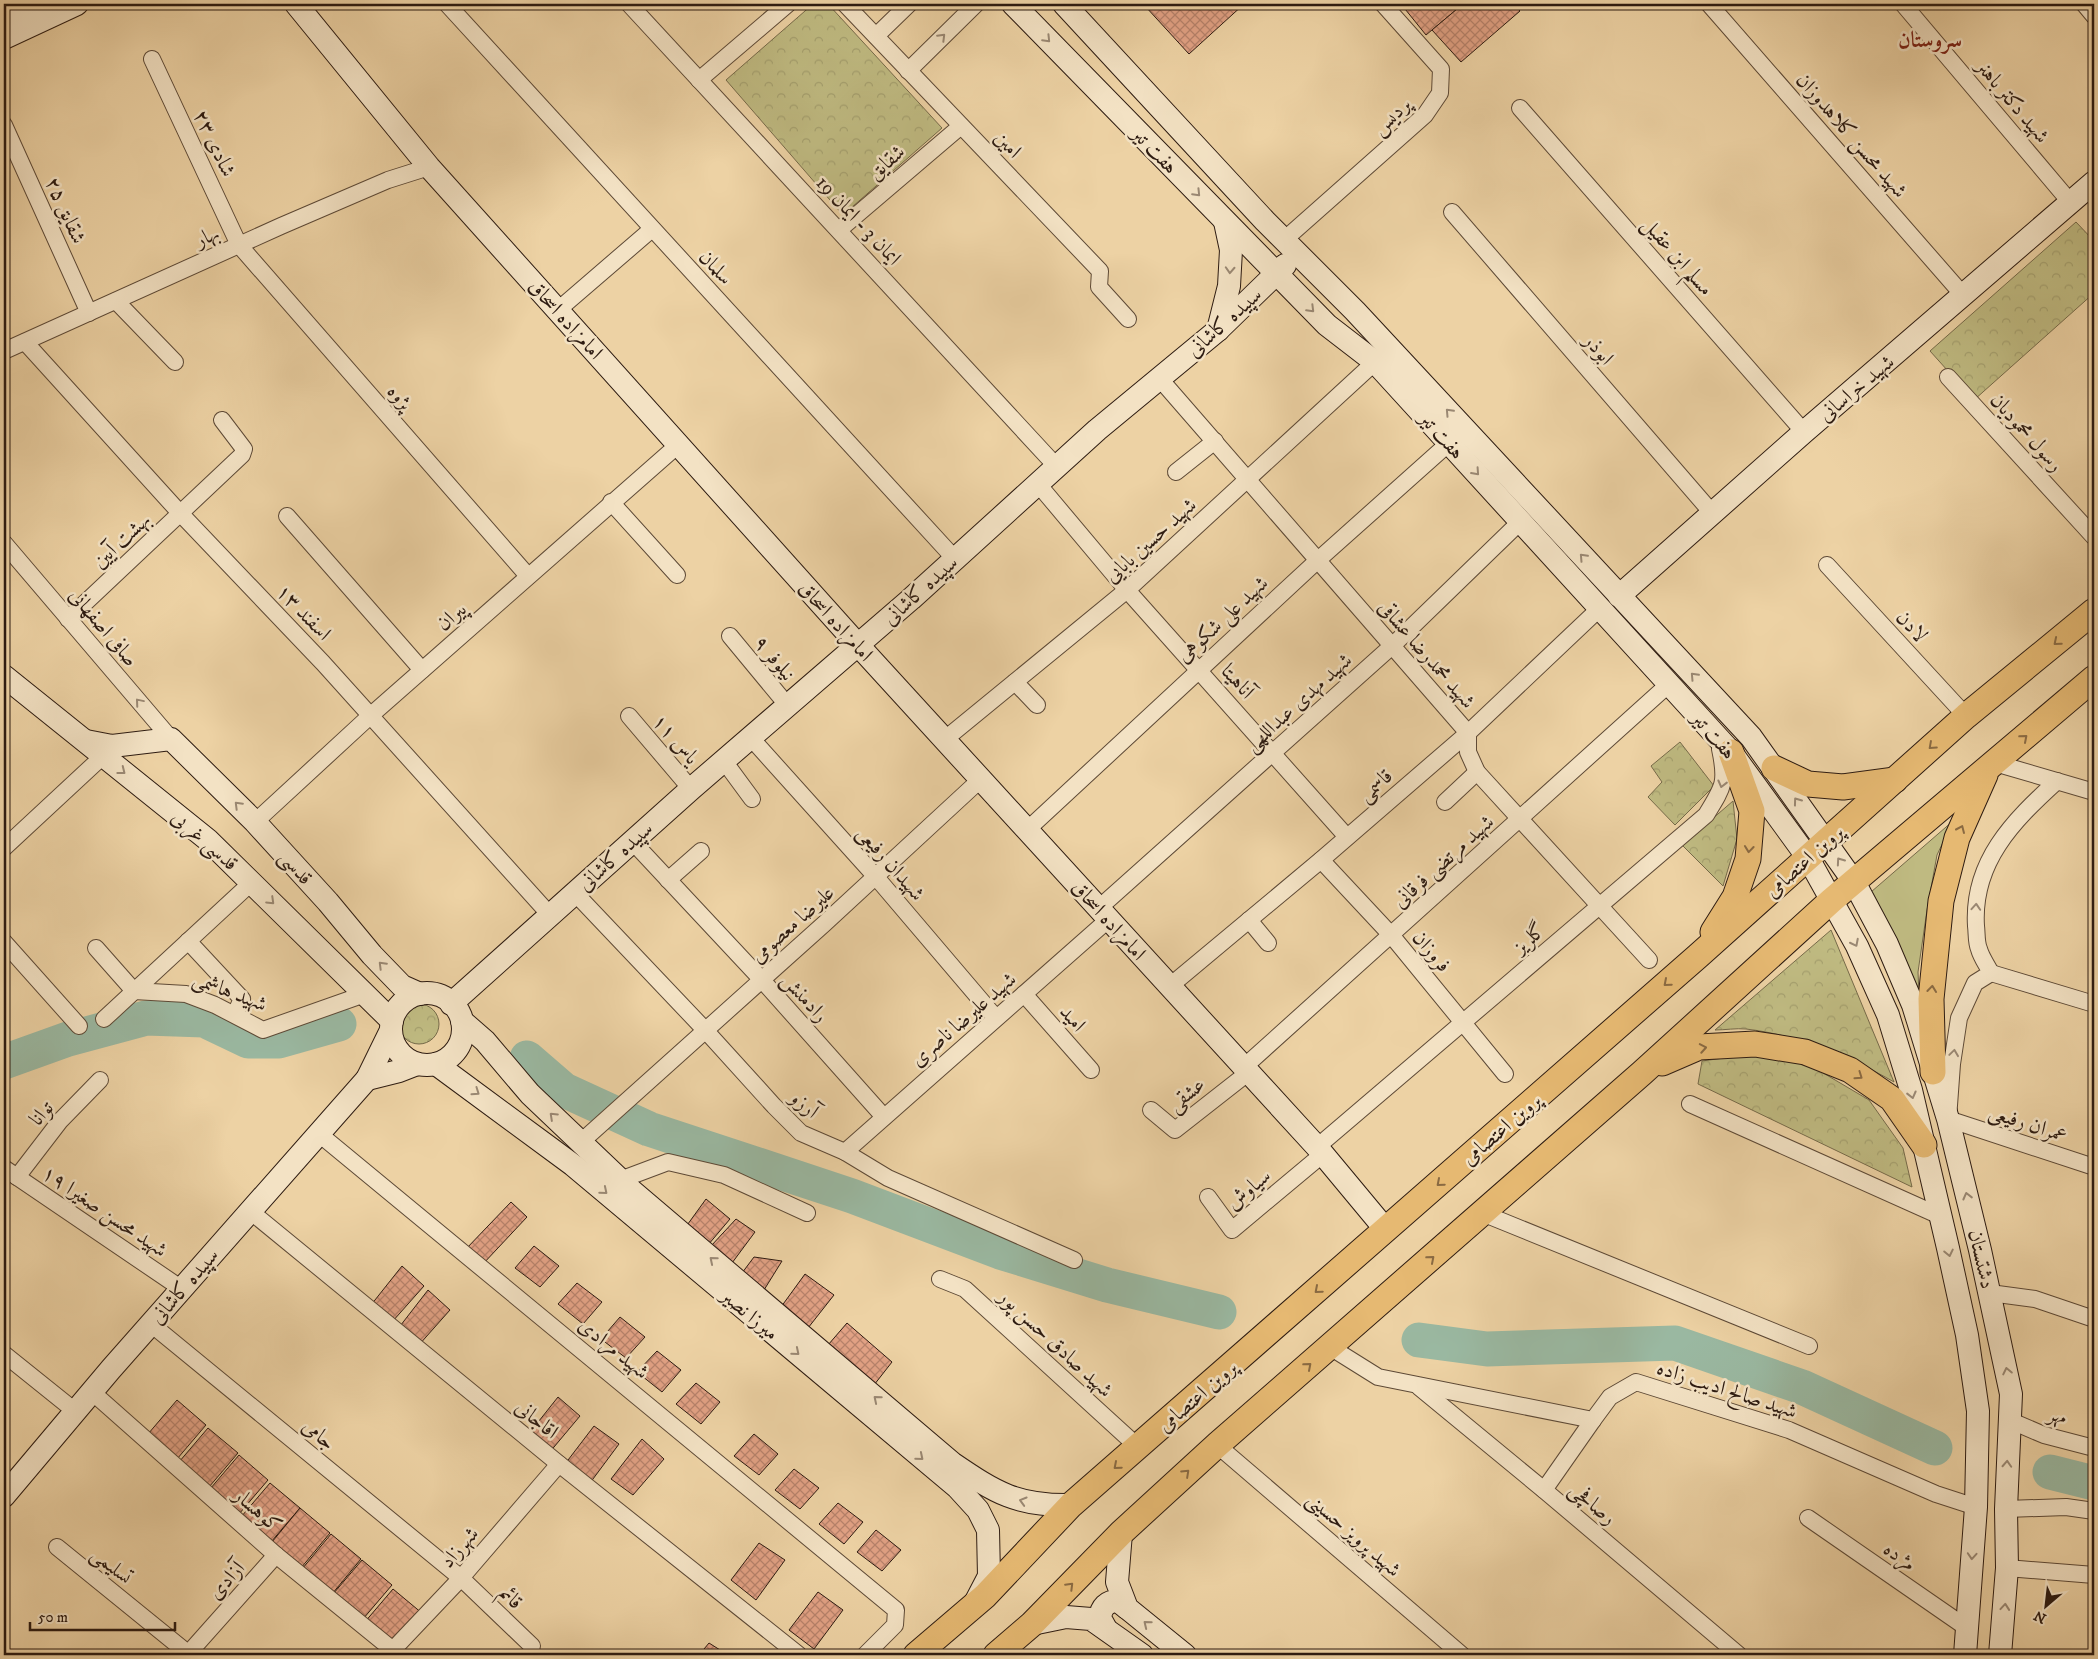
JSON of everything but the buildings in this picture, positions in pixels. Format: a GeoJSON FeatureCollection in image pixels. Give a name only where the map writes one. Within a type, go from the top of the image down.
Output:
{"type":"FeatureCollection","features":[{"type":"Feature","properties":{"kind":"main road","name":"پروین اعتصامی"},"geometry":{"type":"LineString","coordinates":[[916,1655],[974,1605],[1071,1505],[1698,956],[1966,716],[2094,611]]}},
{"type":"Feature","properties":{"kind":"main road"},"geometry":{"type":"LineString","coordinates":[[996,1655],[1032,1624],[1121,1533],[1217,1445],[1642,1072],[1832,900],[2094,678]]}},
{"type":"Feature","properties":{"kind":"main road"},"geometry":{"type":"LineString","coordinates":[[1698,956],[1735,897],[1748,859],[1752,811],[1724,744]]}},
{"type":"Feature","properties":{"kind":"main road"},"geometry":{"type":"LineString","coordinates":[[1933,1072],[1931,998],[1941,901],[1958,838],[1991,766]]}},
{"type":"Feature","properties":{"kind":"main road"},"geometry":{"type":"LineString","coordinates":[[1774,768],[1808,784],[1843,787],[1895,780]]}},
{"type":"Feature","properties":{"kind":"main road"},"geometry":{"type":"LineString","coordinates":[[1642,1072],[1699,1047],[1756,1044],[1806,1052],[1850,1070],[1892,1099],[1924,1145]]}},
{"type":"Feature","properties":{"kind":"street"},"geometry":{"type":"LineString","coordinates":[[4,17],[34,4]]}},
{"type":"Feature","properties":{"kind":"street"},"geometry":{"type":"LineString","coordinates":[[4,38],[77,4]]}},
{"type":"Feature","properties":{"kind":"street","name":"امامزاده اسحاق"},"geometry":{"type":"LineString","coordinates":[[296,4],[429,167],[944,740],[1320,1151],[1386,1230]]}},
{"type":"Feature","properties":{"kind":"street","name":"سلمان"},"geometry":{"type":"LineString","coordinates":[[447,4],[955,559]]}},
{"type":"Feature","properties":{"kind":"street","name":"ایمان 3 - ایمان 19"},"geometry":{"type":"LineString","coordinates":[[629,4],[1057,467]]}},
{"type":"Feature","properties":{"kind":"street"},"geometry":{"type":"LineString","coordinates":[[699,80],[788,4]]}},
{"type":"Feature","properties":{"kind":"street","name":"امین"},"geometry":{"type":"LineString","coordinates":[[845,4],[1100,271],[1099,287],[1128,319]]}},
{"type":"Feature","properties":{"kind":"street"},"geometry":{"type":"LineString","coordinates":[[876,36],[909,4]]}},
{"type":"Feature","properties":{"kind":"street"},"geometry":{"type":"LineString","coordinates":[[908,71],[976,4]]}},
{"type":"Feature","properties":{"kind":"street","name":"هفت تیر"},"geometry":{"type":"LineString","coordinates":[[1013,4],[1276,275],[1327,325],[1375,362],[1724,744],[1817,849],[1854,882]]}},
{"type":"Feature","properties":{"kind":"street","name":"هفت تیر"},"geometry":{"type":"LineString","coordinates":[[1064,4],[1291,247],[1355,311],[1751,737],[1774,768],[1817,849],[1832,900]]}},
{"type":"Feature","properties":{"kind":"street","name":"پردیس"},"geometry":{"type":"LineString","coordinates":[[1291,247],[1425,115],[1440,93],[1441,69],[1383,4]]}},
{"type":"Feature","properties":{"kind":"street","name":"شهید محسن کلاهدوزان"},"geometry":{"type":"LineString","coordinates":[[1709,4],[1964,295]]}},
{"type":"Feature","properties":{"kind":"street","name":"شهید دکتر باهنر"},"geometry":{"type":"LineString","coordinates":[[1903,4],[2071,202]]}},
{"type":"Feature","properties":{"kind":"street"},"geometry":{"type":"LineString","coordinates":[[2084,4],[2094,16]]}},
{"type":"Feature","properties":{"kind":"street","name":"شادی ۲۳"},"geometry":{"type":"LineString","coordinates":[[152,59],[239,245]]}},
{"type":"Feature","properties":{"kind":"street","name":"مسلم ابن عقیل"},"geometry":{"type":"LineString","coordinates":[[1520,108],[1804,432]]}},
{"type":"Feature","properties":{"kind":"street","name":"شقایق ۲۵"},"geometry":{"type":"LineString","coordinates":[[4,125],[89,313]]}},
{"type":"Feature","properties":{"kind":"street","name":"شقایق"},"geometry":{"type":"LineString","coordinates":[[839,230],[961,126]]}},
{"type":"Feature","properties":{"kind":"street","name":"بهار"},"geometry":{"type":"LineString","coordinates":[[4,351],[388,180],[429,167]]}},
{"type":"Feature","properties":{"kind":"street","name":"شهید خراسانی"},"geometry":{"type":"LineString","coordinates":[[1619,596],[1804,432],[2094,182]]}},
{"type":"Feature","properties":{"kind":"street","name":"ابوذر"},"geometry":{"type":"LineString","coordinates":[[1452,212],[1713,514]]}},
{"type":"Feature","properties":{"kind":"street"},"geometry":{"type":"LineString","coordinates":[[1218,330],[1229,286],[1231,250],[1225,222]]}},
{"type":"Feature","properties":{"kind":"street"},"geometry":{"type":"LineString","coordinates":[[558,310],[652,229]]}},
{"type":"Feature","properties":{"kind":"street","name":"پژوه"},"geometry":{"type":"LineString","coordinates":[[239,245],[528,576]]}},
{"type":"Feature","properties":{"kind":"street","name":"سپیده کاشانی"},"geometry":{"type":"LineString","coordinates":[[457,1012],[574,892],[858,645],[1097,430],[1218,330],[1276,275],[1291,247]]}},
{"type":"Feature","properties":{"kind":"street"},"geometry":{"type":"LineString","coordinates":[[116,301],[176,362]]}},
{"type":"Feature","properties":{"kind":"street","name":"اسفند ۱۳"},"geometry":{"type":"LineString","coordinates":[[25,342],[180,513],[323,663],[550,915]]}},
{"type":"Feature","properties":{"kind":"street","name":"شهید حسین بابایی"},"geometry":{"type":"LineString","coordinates":[[944,740],[1127,590],[1249,480],[1375,362]]}},
{"type":"Feature","properties":{"kind":"street","name":"رسول محمودیان"},"geometry":{"type":"LineString","coordinates":[[1948,377],[2094,538]]}},
{"type":"Feature","properties":{"kind":"street","name":"شهید محمدرضا عشاقی"},"geometry":{"type":"LineString","coordinates":[[1160,379],[1468,733],[1468,752],[1477,772],[1650,960]]}},
{"type":"Feature","properties":{"kind":"street","name":"بهشت آیین"},"geometry":{"type":"LineString","coordinates":[[68,619],[242,454],[244,449],[222,420]]}},
{"type":"Feature","properties":{"kind":"street"},"geometry":{"type":"LineString","coordinates":[[1176,472],[1215,441]]}},
{"type":"Feature","properties":{"kind":"street","name":"شهید علی شکوهی"},"geometry":{"type":"LineString","coordinates":[[1027,830],[1318,560],[1449,443]]}},
{"type":"Feature","properties":{"kind":"street","name":"پیران"},"geometry":{"type":"LineString","coordinates":[[255,822],[370,716],[678,445]]}},
{"type":"Feature","properties":{"kind":"street","name":"آناهیتا"},"geometry":{"type":"LineString","coordinates":[[1038,484],[1127,590],[1348,837]]}},
{"type":"Feature","properties":{"kind":"street"},"geometry":{"type":"LineString","coordinates":[[611,502],[677,575]]}},
{"type":"Feature","properties":{"kind":"street"},"geometry":{"type":"LineString","coordinates":[[287,516],[422,670]]}},
{"type":"Feature","properties":{"kind":"street","name":"شهید مهدی عبداللهی"},"geometry":{"type":"LineString","coordinates":[[1104,914],[1273,752],[1392,646],[1521,522]]}},
{"type":"Feature","properties":{"kind":"street","name":"صافی اصفهانی"},"geometry":{"type":"LineString","coordinates":[[4,545],[171,739]]}},
{"type":"Feature","properties":{"kind":"street","name":"لادن"},"geometry":{"type":"LineString","coordinates":[[1827,565],[1966,716]]}},
{"type":"Feature","properties":{"kind":"street","name":"قاسمی"},"geometry":{"type":"LineString","coordinates":[[1170,986],[1321,860],[1468,733],[1600,608]]}},
{"type":"Feature","properties":{"kind":"street","name":"نیلوفر ۹"},"geometry":{"type":"LineString","coordinates":[[730,636],[788,706]]}},
{"type":"Feature","properties":{"kind":"street","name":"قدسی غربی"},"geometry":{"type":"LineString","coordinates":[[4,676],[208,840],[365,994],[392,1026]]}},
{"type":"Feature","properties":{"kind":"street"},"geometry":{"type":"LineString","coordinates":[[1015,682],[1037,705]]}},
{"type":"Feature","properties":{"kind":"street","name":"شهید مرتضی فرقانی"},"geometry":{"type":"LineString","coordinates":[[1246,1070],[1669,684]]}},
{"type":"Feature","properties":{"kind":"street","name":"یاس ۱۱"},"geometry":{"type":"LineString","coordinates":[[629,716],[691,789]]}},
{"type":"Feature","properties":{"kind":"street"},"geometry":{"type":"LineString","coordinates":[[1724,744],[1728,739],[1736,737],[1738,724]]}},
{"type":"Feature","properties":{"kind":"street","name":"شهیدان رفیعی"},"geometry":{"type":"LineString","coordinates":[[751,738],[876,877],[996,1018]]}},
{"type":"Feature","properties":{"kind":"street"},"geometry":{"type":"LineString","coordinates":[[84,741],[112,746],[171,739]]}},
{"type":"Feature","properties":{"kind":"street","name":"قدسی"},"geometry":{"type":"LineString","coordinates":[[171,739],[255,822],[328,902],[372,955],[402,986],[420,994]]}},
{"type":"Feature","properties":{"kind":"street","name":"گلریز"},"geometry":{"type":"LineString","coordinates":[[1320,1151],[1464,1023],[1706,815],[1722,790],[1725,772],[1724,744]]}},
{"type":"Feature","properties":{"kind":"street"},"geometry":{"type":"LineString","coordinates":[[4,848],[103,756]]}},
{"type":"Feature","properties":{"kind":"street"},"geometry":{"type":"LineString","coordinates":[[724,761],[752,799]]}},
{"type":"Feature","properties":{"kind":"street"},"geometry":{"type":"LineString","coordinates":[[1991,766],[2057,781],[2094,792]]}},
{"type":"Feature","properties":{"kind":"street"},"geometry":{"type":"LineString","coordinates":[[1445,802],[1477,772]]}},
{"type":"Feature","properties":{"kind":"street","name":"علیرضا معصومی"},"geometry":{"type":"LineString","coordinates":[[583,1154],[630,1098],[981,780]]}},
{"type":"Feature","properties":{"kind":"street"},"geometry":{"type":"LineString","coordinates":[[2057,781],[2037,799],[2000,840],[1985,868],[1975,906],[1978,948],[1992,973],[2094,1004]]}},
{"type":"Feature","properties":{"kind":"street","name":"رادمنش"},"geometry":{"type":"LineString","coordinates":[[632,841],[762,980],[884,1117]]}},
{"type":"Feature","properties":{"kind":"street"},"geometry":{"type":"LineString","coordinates":[[668,880],[701,851]]}},
{"type":"Feature","properties":{"kind":"street","name":"فروزان"},"geometry":{"type":"LineString","coordinates":[[1321,860],[1392,936],[1506,1074]]}},
{"type":"Feature","properties":{"kind":"street"},"geometry":{"type":"LineString","coordinates":[[104,1019],[252,882]]}},
{"type":"Feature","properties":{"kind":"street","name":"دشتستان"},"geometry":{"type":"LineString","coordinates":[[1854,882],[1887,944],[1918,1021],[1948,1119],[1990,1293],[2011,1394],[2006,1509],[2007,1568],[2000,1655]]}},
{"type":"Feature","properties":{"kind":"street","name":"آرزو"},"geometry":{"type":"LineString","coordinates":[[574,892],[801,1133],[845,1152],[888,1178],[1074,1260]]}},
{"type":"Feature","properties":{"kind":"street","name":"دشتستان"},"geometry":{"type":"LineString","coordinates":[[1832,900],[1857,946],[1892,1027],[1911,1090],[1966,1335],[1979,1419],[1976,1507],[1965,1655]]}},
{"type":"Feature","properties":{"kind":"street","name":"شهید علیرضا ناصری"},"geometry":{"type":"LineString","coordinates":[[845,1152],[1024,994],[1104,914]]}},
{"type":"Feature","properties":{"kind":"street"},"geometry":{"type":"LineString","coordinates":[[1249,920],[1268,944]]}},
{"type":"Feature","properties":{"kind":"street"},"geometry":{"type":"LineString","coordinates":[[188,941],[242,999],[235,1014]]}},
{"type":"Feature","properties":{"kind":"street"},"geometry":{"type":"LineString","coordinates":[[4,942],[80,1026]]}},
{"type":"Feature","properties":{"kind":"street"},"geometry":{"type":"LineString","coordinates":[[96,948],[134,991]]}},
{"type":"Feature","properties":{"kind":"street"},"geometry":{"type":"LineString","coordinates":[[1948,1119],[1952,1064],[1959,1018],[1975,983],[1992,973]]}},
{"type":"Feature","properties":{"kind":"street","name":"شهید هاشمی"},"geometry":{"type":"LineString","coordinates":[[134,991],[186,994],[235,1014],[263,1030],[365,994]]}},
{"type":"Feature","properties":{"kind":"street"},"geometry":{"type":"LineString","coordinates":[[367,1078],[399,1071],[426,1064],[448,1058],[458,1048],[462,1035],[457,1012],[442,997],[420,994],[402,1003],[392,1026],[396,1048],[401,1055],[426,1064]]}},
{"type":"Feature","properties":{"kind":"street","name":"امید"},"geometry":{"type":"LineString","coordinates":[[1024,994],[1091,1070]]}},
{"type":"Feature","properties":{"kind":"street","name":"میرزا نصیر"},"geometry":{"type":"LineString","coordinates":[[457,1012],[485,1041],[583,1154],[962,1480],[984,1485],[1025,1502],[1044,1506],[1071,1505]]}},
{"type":"Feature","properties":{"kind":"street"},"geometry":{"type":"LineString","coordinates":[[1892,1027],[1899,1016],[1908,1014],[1918,1021]]}},
{"type":"Feature","properties":{"kind":"street","name":"سپیده کاشانی"},"geometry":{"type":"LineString","coordinates":[[4,1496],[75,1411],[367,1078],[392,1026]]}},
{"type":"Feature","properties":{"kind":"street","name":"میرزا نصیر"},"geometry":{"type":"LineString","coordinates":[[426,1064],[493,1105],[583,1154],[620,1180],[944,1457],[962,1480],[988,1530],[989,1576],[974,1605]]}},
{"type":"Feature","properties":{"kind":"street","name":"عشقی"},"geometry":{"type":"LineString","coordinates":[[1151,1110],[1175,1130],[1246,1070]]}},
{"type":"Feature","properties":{"kind":"street","name":"توانا"},"geometry":{"type":"LineString","coordinates":[[10,1172],[100,1080]]}},
{"type":"Feature","properties":{"kind":"street"},"geometry":{"type":"LineString","coordinates":[[1690,1104],[1940,1216]]}},
{"type":"Feature","properties":{"kind":"street","name":"عمران رفیعی"},"geometry":{"type":"LineString","coordinates":[[1948,1119],[2094,1168]]}},
{"type":"Feature","properties":{"kind":"street","name":"شهید مرادی"},"geometry":{"type":"LineString","coordinates":[[318,1133],[882,1596],[896,1610],[894,1625],[865,1655]]}},
{"type":"Feature","properties":{"kind":"street","name":"سیاوش"},"geometry":{"type":"LineString","coordinates":[[1208,1197],[1232,1230],[1320,1151]]}},
{"type":"Feature","properties":{"kind":"street"},"geometry":{"type":"LineString","coordinates":[[620,1180],[668,1162],[724,1175],[808,1213]]}},
{"type":"Feature","properties":{"kind":"street","name":"شهید محسن صغیرا ۱۹"},"geometry":{"type":"LineString","coordinates":[[10,1172],[182,1289]]}},
{"type":"Feature","properties":{"kind":"street","name":"اقاجانی"},"geometry":{"type":"LineString","coordinates":[[250,1211],[559,1464],[799,1655]]}},
{"type":"Feature","properties":{"kind":"street"},"geometry":{"type":"LineString","coordinates":[[1482,1213],[1809,1346]]}},
{"type":"Feature","properties":{"kind":"street","name":"شهید صادق حسن پور"},"geometry":{"type":"LineString","coordinates":[[940,1279],[965,1289],[1138,1447]]}},
{"type":"Feature","properties":{"kind":"street"},"geometry":{"type":"LineString","coordinates":[[1990,1293],[2035,1299],[2094,1319]]}},
{"type":"Feature","properties":{"kind":"street","name":"جامی"},"geometry":{"type":"LineString","coordinates":[[151,1324],[460,1578]]}},
{"type":"Feature","properties":{"kind":"street"},"geometry":{"type":"LineString","coordinates":[[1330,1347],[1378,1377],[1593,1420]]}},
{"type":"Feature","properties":{"kind":"street"},"geometry":{"type":"LineString","coordinates":[[4,1354],[75,1411]]}},
{"type":"Feature","properties":{"kind":"street","name":"شهید صالح ادیب زاده"},"geometry":{"type":"LineString","coordinates":[[1544,1490],[1610,1397],[1636,1382],[1789,1430],[1936,1494],[1976,1507]]}},
{"type":"Feature","properties":{"kind":"street","name":"رصافچی"},"geometry":{"type":"LineString","coordinates":[[1417,1386],[1544,1490],[1739,1655]]}},
{"type":"Feature","properties":{"kind":"street","name":"کوهسار"},"geometry":{"type":"LineString","coordinates":[[92,1392],[276,1555],[393,1654]]}},
{"type":"Feature","properties":{"kind":"street","name":"مهر"},"geometry":{"type":"LineString","coordinates":[[2010,1420],[2044,1435],[2094,1448]]}},
{"type":"Feature","properties":{"kind":"street","name":"شهید پرویز حسینی"},"geometry":{"type":"LineString","coordinates":[[1217,1445],[1462,1655]]}},
{"type":"Feature","properties":{"kind":"street","name":"شهرزاد"},"geometry":{"type":"LineString","coordinates":[[393,1654],[559,1464]]}},
{"type":"Feature","properties":{"kind":"street"},"geometry":{"type":"LineString","coordinates":[[2006,1509],[2066,1507],[2094,1511]]}},
{"type":"Feature","properties":{"kind":"street","name":"مژده"},"geometry":{"type":"LineString","coordinates":[[1808,1518],[1967,1628]]}},
{"type":"Feature","properties":{"kind":"street"},"geometry":{"type":"LineString","coordinates":[[1121,1533],[1116,1582],[1127,1608]]}},
{"type":"Feature","properties":{"kind":"street","name":"تسلیمی"},"geometry":{"type":"LineString","coordinates":[[57,1547],[188,1655]]}},
{"type":"Feature","properties":{"kind":"street","name":"آزادی"},"geometry":{"type":"LineString","coordinates":[[188,1655],[276,1555]]}},
{"type":"Feature","properties":{"kind":"street"},"geometry":{"type":"LineString","coordinates":[[2007,1568],[2094,1575]]}},
{"type":"Feature","properties":{"kind":"street","name":"قائم"},"geometry":{"type":"LineString","coordinates":[[460,1578],[532,1646]]}},
{"type":"Feature","properties":{"kind":"street"},"geometry":{"type":"LineString","coordinates":[[1105,1627],[1100,1618],[1103,1607],[1107,1603],[1118,1602],[1185,1655]]}},
{"type":"Feature","properties":{"kind":"street"},"geometry":{"type":"LineString","coordinates":[[1032,1624],[1066,1617],[1091,1619],[1105,1627],[1142,1655]]}},
{"type":"Feature","properties":{"kind":"green space"},"geometry":{"type":"Polygon","coordinates":[[[813,4],[828,4],[942,128],[843,215],[726,80],[813,4]]]}},
{"type":"Feature","properties":{"kind":"green space"},"geometry":{"type":"Polygon","coordinates":[[[2076,222],[2094,241],[2094,293],[1974,400],[1930,351],[2076,222]]]}},
{"type":"Feature","properties":{"kind":"green space"},"geometry":{"type":"Polygon","coordinates":[[[1680,742],[1714,786],[1675,825],[1648,797],[1662,782],[1651,766],[1680,742]]]}},
{"type":"Feature","properties":{"kind":"green space"},"geometry":{"type":"Polygon","coordinates":[[[1733,801],[1737,839],[1723,886],[1682,845],[1733,801]]]}},
{"type":"Feature","properties":{"kind":"green space"},"geometry":{"type":"Polygon","coordinates":[[[1953,821],[1937,855],[1918,972],[1919,995],[1871,892],[1953,821]]]}},
{"type":"Feature","properties":{"kind":"green space"},"geometry":{"type":"Polygon","coordinates":[[[1831,930],[1894,1082],[1841,1055],[1785,1036],[1746,1029],[1715,1030],[1831,930]]]}},
{"type":"Feature","properties":{"kind":"green space"},"geometry":{"type":"Polygon","coordinates":[[[423,1004],[430,1007],[436,1013],[439,1024],[438,1032],[430,1041],[423,1044],[415,1044],[408,1041],[400,1032],[399,1020],[402,1013],[411,1005],[423,1004]]]}},
{"type":"Feature","properties":{"kind":"green space"},"geometry":{"type":"Polygon","coordinates":[[[1746,1055],[1808,1064],[1869,1100],[1903,1148],[1912,1187],[1698,1084],[1702,1061],[1746,1055]]]}},
{"type":"Feature","properties":{"kind":"waterway"},"geometry":{"type":"LineString","coordinates":[[4,1062],[68,1039],[146,1018],[204,1020],[248,1041],[279,1041],[339,1024]]}},
{"type":"Feature","properties":{"kind":"waterway"},"geometry":{"type":"LineString","coordinates":[[527,1058],[564,1090],[649,1129],[852,1196],[1000,1252],[1107,1285],[1219,1312]]}},
{"type":"Feature","properties":{"kind":"waterway"},"geometry":{"type":"LineString","coordinates":[[1419,1340],[1487,1349],[1675,1343],[1802,1387],[1935,1448]]}},
{"type":"Feature","properties":{"kind":"waterway"},"geometry":{"type":"LineString","coordinates":[[2050,1472],[2094,1483]]}},
{"type":"Feature","properties":{"kind":"district","name":"سروستان"},"geometry":{"type":"Point","coordinates":[1930,39]}}]}
